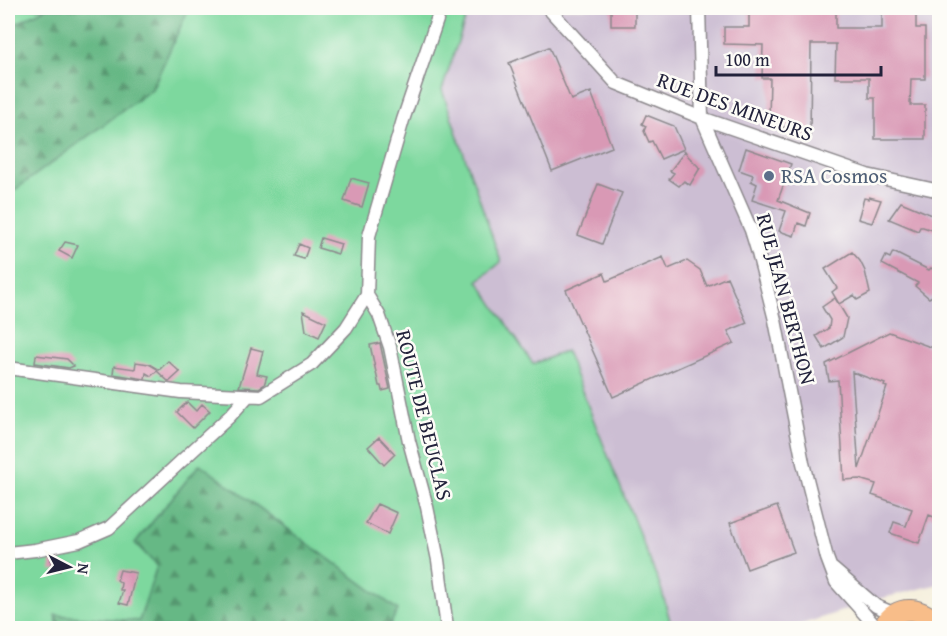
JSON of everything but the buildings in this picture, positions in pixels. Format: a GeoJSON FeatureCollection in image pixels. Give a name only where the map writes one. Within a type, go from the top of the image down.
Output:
{"type":"FeatureCollection","features":[{"type":"Feature","properties":{"kind":"main road"},"geometry":{"type":"LineString","coordinates":[[889,621],[909,609],[931,608],[930,617],[939,628]]}},
{"type":"Feature","properties":{"kind":"street"},"geometry":{"type":"LineString","coordinates":[[8,368],[181,392],[261,396],[312,364],[346,328],[367,295],[369,236],[403,120],[441,8]]}},
{"type":"Feature","properties":{"kind":"street","name":"RUE DES MINEURS"},"geometry":{"type":"LineString","coordinates":[[548,8],[616,83],[702,118],[867,175],[939,191]]}},
{"type":"Feature","properties":{"kind":"street","name":"RUE JEAN BERTHON"},"geometry":{"type":"LineString","coordinates":[[699,8],[702,118],[751,230],[758,253],[775,320],[803,463],[824,544],[836,582],[877,628]]}},
{"type":"Feature","properties":{"kind":"street","name":"ROUTE DE BEUCLAS"},"geometry":{"type":"LineString","coordinates":[[367,295],[379,315],[390,347],[409,441],[427,507],[438,560],[447,628]]}},
{"type":"Feature","properties":{"kind":"street"},"geometry":{"type":"LineString","coordinates":[[8,553],[79,541],[109,528],[230,416],[248,396]]}},
{"type":"Feature","properties":{"kind":"street"},"geometry":{"type":"LineString","coordinates":[[832,568],[876,606],[889,621]]}},
{"type":"Feature","properties":{"kind":"shaded area"},"geometry":{"type":"Polygon","coordinates":[[[469,8],[939,8],[939,584],[879,599],[790,628],[672,628],[661,588],[566,352],[533,364],[478,281],[442,90],[469,8]]]}},
{"type":"Feature","properties":{"kind":"green space"},"geometry":{"type":"Polygon","coordinates":[[[8,8],[469,8],[442,90],[501,262],[478,281],[533,364],[566,351],[661,588],[672,628],[8,628],[8,8]]]}},
{"type":"Feature","properties":{"kind":"green space"},"geometry":{"type":"Polygon","coordinates":[[[46,8],[189,8],[152,89],[8,195],[8,28],[46,8]]]}},
{"type":"Feature","properties":{"kind":"green space"},"geometry":{"type":"Polygon","coordinates":[[[200,464],[398,610],[388,628],[59,628],[55,615],[139,621],[157,566],[135,543],[200,464]]]}},
{"type":"Feature","properties":{"kind":"place","name":"RSA Cosmos"},"geometry":{"type":"Point","coordinates":[769,176]}}]}
